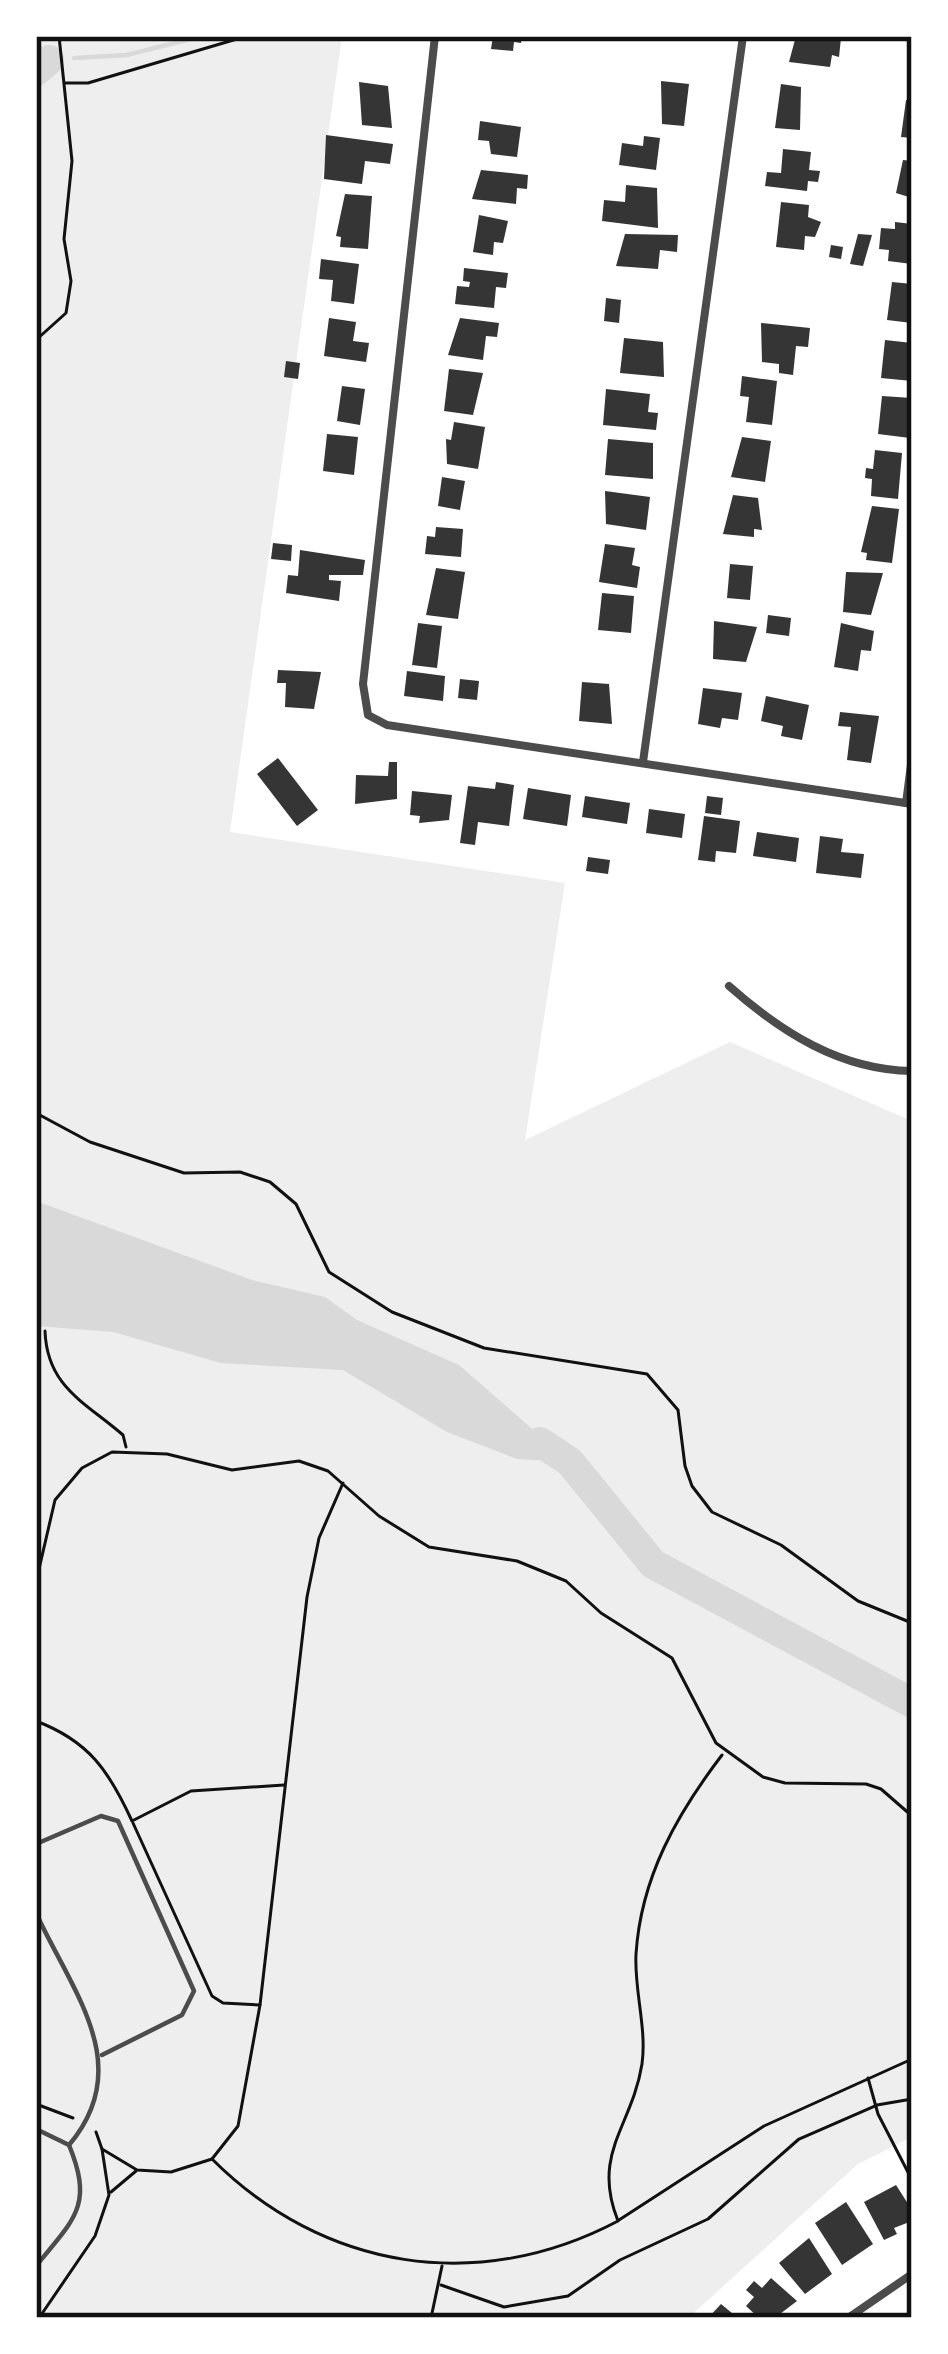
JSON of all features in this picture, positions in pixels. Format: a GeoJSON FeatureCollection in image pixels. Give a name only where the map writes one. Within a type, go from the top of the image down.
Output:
{"type":"FeatureCollection","features":[{"type":"Feature","properties":{"kind":"street"},"geometry":{"type":"LineString","coordinates":[[435,36],[363,684],[368,716],[387,725],[909,804],[912,757]]}},
{"type":"Feature","properties":{"kind":"street"},"geometry":{"type":"LineString","coordinates":[[643,762],[742,36]]}},
{"type":"Feature","properties":{"kind":"street"},"geometry":{"type":"LineString","coordinates":[[729,986],[798,1039],[845,1060],[912,1071]]}},
{"type":"Feature","properties":{"kind":"street"},"geometry":{"type":"LineString","coordinates":[[848,2318],[912,2274]]}},
{"type":"Feature","properties":{"kind":"lane"},"geometry":{"type":"LineString","coordinates":[[36,1844],[100,1816],[118,1821],[194,1991],[182,2015],[101,2055]]}},
{"type":"Feature","properties":{"kind":"lane"},"geometry":{"type":"LineString","coordinates":[[36,1913],[101,2055],[102,2085],[94,2114],[69,2145]]}},
{"type":"Feature","properties":{"kind":"lane"},"geometry":{"type":"LineString","coordinates":[[36,2129],[69,2145],[83,2180],[78,2216],[36,2266]]}},
{"type":"Feature","properties":{"kind":"path"},"geometry":{"type":"LineString","coordinates":[[36,340],[55,327],[70,298],[64,239],[72,161],[59,36]]}},
{"type":"Feature","properties":{"kind":"path"},"geometry":{"type":"LineString","coordinates":[[63,83],[88,82],[247,36]]}},
{"type":"Feature","properties":{"kind":"path"},"geometry":{"type":"LineString","coordinates":[[36,1114],[90,1142],[184,1172],[240,1172],[270,1182],[296,1204],[329,1272],[412,1321],[484,1348],[647,1374],[678,1410],[685,1466],[692,1486],[712,1512],[782,1546],[858,1600],[912,1623]]}},
{"type":"Feature","properties":{"kind":"path"},"geometry":{"type":"LineString","coordinates":[[45,1331],[51,1369],[63,1389],[123,1435],[127,1448]]}},
{"type":"Feature","properties":{"kind":"path"},"geometry":{"type":"LineString","coordinates":[[36,1582],[55,1500],[82,1468],[127,1448],[232,1471],[299,1461],[344,1481],[379,1516],[429,1547],[541,1567],[582,1592],[601,1613],[672,1658],[724,1753],[763,1777],[785,1784],[866,1784],[881,1789],[912,1816]]}},
{"type":"Feature","properties":{"kind":"path"},"geometry":{"type":"LineString","coordinates":[[102,2149],[137,2170],[171,2172],[212,2158],[238,2126],[260,2006],[307,1597],[320,1538],[344,1481]]}},
{"type":"Feature","properties":{"kind":"path"},"geometry":{"type":"LineString","coordinates":[[36,1721],[88,1746],[104,1764],[212,1996],[223,2003],[260,2006]]}},
{"type":"Feature","properties":{"kind":"path"},"geometry":{"type":"LineString","coordinates":[[618,2222],[608,2159],[641,2067],[636,1954],[644,1906],[674,1822],[724,1753]]}},
{"type":"Feature","properties":{"kind":"path"},"geometry":{"type":"LineString","coordinates":[[132,1821],[190,1791],[286,1785]]}},
{"type":"Feature","properties":{"kind":"path"},"geometry":{"type":"LineString","coordinates":[[212,2158],[290,2222],[333,2244],[372,2257],[442,2265],[487,2263],[555,2249],[618,2222],[764,2126],[912,2059]]}},
{"type":"Feature","properties":{"kind":"path"},"geometry":{"type":"LineString","coordinates":[[868,2078],[912,2180]]}},
{"type":"Feature","properties":{"kind":"path"},"geometry":{"type":"LineString","coordinates":[[441,2285],[504,2307],[568,2296],[620,2260],[708,2219],[799,2139],[877,2105],[912,2099]]}},
{"type":"Feature","properties":{"kind":"path"},"geometry":{"type":"LineString","coordinates":[[36,2104],[76,2120]]}},
{"type":"Feature","properties":{"kind":"path"},"geometry":{"type":"LineString","coordinates":[[96,2132],[109,2195]]}},
{"type":"Feature","properties":{"kind":"path"},"geometry":{"type":"LineString","coordinates":[[39,2318],[94,2236],[109,2195],[137,2170]]}},
{"type":"Feature","properties":{"kind":"path"},"geometry":{"type":"LineString","coordinates":[[431,2318],[442,2265]]}},
{"type":"Feature","properties":{"kind":"shaded area"},"geometry":{"type":"Polygon","coordinates":[[[36,36],[342,36],[230,832],[565,883],[525,1140],[730,1042],[912,1121],[912,2137],[858,2164],[688,2318],[36,2318],[36,36]]]}},
{"type":"Feature","properties":{"kind":"shaded area"},"geometry":{"type":"Polygon","coordinates":[[[36,1201],[252,1280],[325,1297],[357,1320],[459,1365],[570,1462],[517,1459],[447,1432],[343,1370],[221,1363],[113,1332],[36,1326],[36,1201]]]}},
{"type":"Feature","properties":{"kind":"building"},"geometry":{"type":"Polygon","coordinates":[[[493,36],[522,36],[521,43],[514,42],[513,51],[491,49],[493,36]]]}},
{"type":"Feature","properties":{"kind":"building"},"geometry":{"type":"Polygon","coordinates":[[[796,36],[841,38],[839,57],[832,55],[830,67],[789,62],[796,36]]]}},
{"type":"Feature","properties":{"kind":"building"},"geometry":{"type":"Polygon","coordinates":[[[661,81],[689,84],[684,126],[662,124],[661,81]]]}},
{"type":"Feature","properties":{"kind":"building"},"geometry":{"type":"Polygon","coordinates":[[[359,82],[388,86],[392,128],[362,125],[359,82]]]}},
{"type":"Feature","properties":{"kind":"building"},"geometry":{"type":"Polygon","coordinates":[[[781,84],[801,87],[800,130],[775,128],[781,84]]]}},
{"type":"Feature","properties":{"kind":"building"},"geometry":{"type":"Polygon","coordinates":[[[906,100],[912,101],[912,138],[901,137],[906,100]]]}},
{"type":"Feature","properties":{"kind":"building"},"geometry":{"type":"Polygon","coordinates":[[[480,121],[521,127],[517,157],[491,154],[489,141],[478,140],[480,121]]]}},
{"type":"Feature","properties":{"kind":"building"},"geometry":{"type":"Polygon","coordinates":[[[326,135],[393,144],[390,164],[365,161],[362,184],[324,179],[326,135]]]}},
{"type":"Feature","properties":{"kind":"building"},"geometry":{"type":"Polygon","coordinates":[[[644,136],[660,138],[656,170],[619,165],[622,143],[643,146],[644,136]]]}},
{"type":"Feature","properties":{"kind":"building"},"geometry":{"type":"Polygon","coordinates":[[[783,149],[811,152],[809,170],[820,171],[818,182],[808,181],[807,191],[765,186],[767,172],[781,173],[783,149]]]}},
{"type":"Feature","properties":{"kind":"building"},"geometry":{"type":"Polygon","coordinates":[[[903,160],[912,161],[912,198],[896,193],[903,160]]]}},
{"type":"Feature","properties":{"kind":"building"},"geometry":{"type":"Polygon","coordinates":[[[481,170],[528,175],[527,189],[517,188],[516,204],[472,199],[481,170]]]}},
{"type":"Feature","properties":{"kind":"building"},"geometry":{"type":"Polygon","coordinates":[[[626,185],[657,188],[658,228],[602,221],[604,200],[625,202],[626,185]]]}},
{"type":"Feature","properties":{"kind":"building"},"geometry":{"type":"Polygon","coordinates":[[[345,194],[372,196],[368,249],[340,247],[341,237],[336,236],[345,194]]]}},
{"type":"Feature","properties":{"kind":"building"},"geometry":{"type":"Polygon","coordinates":[[[781,202],[809,205],[808,217],[821,222],[815,237],[805,236],[804,250],[776,247],[781,202]]]}},
{"type":"Feature","properties":{"kind":"building"},"geometry":{"type":"Polygon","coordinates":[[[479,215],[508,221],[503,243],[494,242],[493,255],[473,252],[479,215]]]}},
{"type":"Feature","properties":{"kind":"building"},"geometry":{"type":"Polygon","coordinates":[[[895,222],[912,224],[912,264],[888,261],[889,250],[879,249],[881,228],[895,229],[895,222]]]}},
{"type":"Feature","properties":{"kind":"building"},"geometry":{"type":"Polygon","coordinates":[[[625,234],[678,235],[677,252],[660,250],[658,269],[616,266],[625,234]]]}},
{"type":"Feature","properties":{"kind":"building"},"geometry":{"type":"Polygon","coordinates":[[[858,234],[872,235],[863,266],[850,264],[858,234]]]}},
{"type":"Feature","properties":{"kind":"building"},"geometry":{"type":"Polygon","coordinates":[[[831,245],[843,247],[841,259],[829,257],[831,245]]]}},
{"type":"Feature","properties":{"kind":"building"},"geometry":{"type":"Polygon","coordinates":[[[321,259],[359,264],[354,304],[331,301],[333,280],[319,279],[321,259]]]}},
{"type":"Feature","properties":{"kind":"building"},"geometry":{"type":"Polygon","coordinates":[[[464,268],[508,273],[506,288],[496,287],[494,308],[455,304],[457,286],[469,287],[470,282],[463,281],[464,268]]]}},
{"type":"Feature","properties":{"kind":"building"},"geometry":{"type":"Polygon","coordinates":[[[892,282],[912,284],[912,323],[887,320],[892,282]]]}},
{"type":"Feature","properties":{"kind":"building"},"geometry":{"type":"Polygon","coordinates":[[[606,298],[621,300],[619,323],[604,321],[606,298]]]}},
{"type":"Feature","properties":{"kind":"building"},"geometry":{"type":"Polygon","coordinates":[[[329,318],[356,322],[353,341],[369,343],[366,362],[324,356],[329,318]]]}},
{"type":"Feature","properties":{"kind":"building"},"geometry":{"type":"Polygon","coordinates":[[[460,318],[499,323],[497,337],[486,336],[483,360],[448,355],[460,318]]]}},
{"type":"Feature","properties":{"kind":"building"},"geometry":{"type":"Polygon","coordinates":[[[761,323],[810,328],[808,347],[796,346],[793,375],[779,373],[779,364],[762,362],[761,323]]]}},
{"type":"Feature","properties":{"kind":"building"},"geometry":{"type":"Polygon","coordinates":[[[624,338],[663,342],[664,377],[620,373],[624,338]]]}},
{"type":"Feature","properties":{"kind":"building"},"geometry":{"type":"Polygon","coordinates":[[[885,340],[912,343],[912,381],[881,378],[885,340]]]}},
{"type":"Feature","properties":{"kind":"building"},"geometry":{"type":"Polygon","coordinates":[[[286,361],[300,363],[298,379],[284,377],[286,361]]]}},
{"type":"Feature","properties":{"kind":"building"},"geometry":{"type":"Polygon","coordinates":[[[449,369],[483,373],[473,415],[444,411],[449,369]]]}},
{"type":"Feature","properties":{"kind":"building"},"geometry":{"type":"Polygon","coordinates":[[[742,376],[777,381],[772,425],[746,422],[749,397],[740,396],[742,376]]]}},
{"type":"Feature","properties":{"kind":"building"},"geometry":{"type":"Polygon","coordinates":[[[342,386],[365,389],[360,425],[337,421],[342,386]]]}},
{"type":"Feature","properties":{"kind":"building"},"geometry":{"type":"Polygon","coordinates":[[[606,389],[650,394],[648,412],[658,413],[656,430],[603,425],[606,389]]]}},
{"type":"Feature","properties":{"kind":"building"},"geometry":{"type":"Polygon","coordinates":[[[882,396],[912,398],[910,438],[878,434],[882,396]]]}},
{"type":"Feature","properties":{"kind":"building"},"geometry":{"type":"Polygon","coordinates":[[[454,422],[485,427],[478,469],[447,464],[446,439],[451,440],[454,422]]]}},
{"type":"Feature","properties":{"kind":"building"},"geometry":{"type":"Polygon","coordinates":[[[327,434],[358,437],[354,475],[323,471],[327,434]]]}},
{"type":"Feature","properties":{"kind":"building"},"geometry":{"type":"Polygon","coordinates":[[[742,437],[771,441],[765,482],[731,477],[742,437]]]}},
{"type":"Feature","properties":{"kind":"building"},"geometry":{"type":"Polygon","coordinates":[[[608,439],[653,443],[653,479],[605,475],[608,439]]]}},
{"type":"Feature","properties":{"kind":"building"},"geometry":{"type":"Polygon","coordinates":[[[875,450],[902,453],[898,499],[871,496],[872,479],[865,478],[866,468],[873,469],[875,450]]]}},
{"type":"Feature","properties":{"kind":"building"},"geometry":{"type":"Polygon","coordinates":[[[442,477],[465,481],[460,510],[438,506],[442,477]]]}},
{"type":"Feature","properties":{"kind":"building"},"geometry":{"type":"Polygon","coordinates":[[[605,491],[650,497],[646,530],[606,524],[605,491]]]}},
{"type":"Feature","properties":{"kind":"building"},"geometry":{"type":"Polygon","coordinates":[[[733,495],[758,498],[762,530],[754,529],[754,537],[723,534],[733,495]]]}},
{"type":"Feature","properties":{"kind":"building"},"geometry":{"type":"Polygon","coordinates":[[[872,506],[899,509],[892,563],[866,560],[867,553],[861,552],[872,506]]]}},
{"type":"Feature","properties":{"kind":"building"},"geometry":{"type":"Polygon","coordinates":[[[436,527],[463,529],[461,557],[425,554],[427,536],[435,537],[436,527]]]}},
{"type":"Feature","properties":{"kind":"building"},"geometry":{"type":"Polygon","coordinates":[[[273,543],[292,545],[291,561],[271,559],[273,543]]]}},
{"type":"Feature","properties":{"kind":"building"},"geometry":{"type":"Polygon","coordinates":[[[605,544],[635,548],[632,565],[640,567],[637,588],[599,582],[605,544]]]}},
{"type":"Feature","properties":{"kind":"building"},"geometry":{"type":"Polygon","coordinates":[[[300,550],[365,560],[363,575],[329,575],[329,580],[341,581],[339,601],[286,593],[288,575],[298,576],[300,550]]]}},
{"type":"Feature","properties":{"kind":"building"},"geometry":{"type":"Polygon","coordinates":[[[730,564],[753,566],[750,600],[727,598],[730,564]]]}},
{"type":"Feature","properties":{"kind":"building"},"geometry":{"type":"Polygon","coordinates":[[[436,568],[465,572],[458,619],[426,615],[436,568]]]}},
{"type":"Feature","properties":{"kind":"building"},"geometry":{"type":"Polygon","coordinates":[[[846,572],[883,573],[871,615],[843,612],[846,572]]]}},
{"type":"Feature","properties":{"kind":"building"},"geometry":{"type":"Polygon","coordinates":[[[602,593],[634,596],[631,633],[598,630],[602,593]]]}},
{"type":"Feature","properties":{"kind":"building"},"geometry":{"type":"Polygon","coordinates":[[[768,615],[791,618],[789,636],[766,633],[768,615]]]}},
{"type":"Feature","properties":{"kind":"building"},"geometry":{"type":"Polygon","coordinates":[[[714,621],[757,627],[746,662],[713,659],[714,621]]]}},
{"type":"Feature","properties":{"kind":"building"},"geometry":{"type":"Polygon","coordinates":[[[418,623],[442,626],[437,668],[412,665],[418,623]]]}},
{"type":"Feature","properties":{"kind":"building"},"geometry":{"type":"Polygon","coordinates":[[[841,623],[874,631],[871,651],[861,650],[858,671],[834,667],[841,623]]]}},
{"type":"Feature","properties":{"kind":"building"},"geometry":{"type":"Polygon","coordinates":[[[278,670],[321,672],[314,709],[285,707],[286,683],[277,683],[278,670]]]}},
{"type":"Feature","properties":{"kind":"building"},"geometry":{"type":"Polygon","coordinates":[[[407,671],[445,676],[443,701],[404,696],[407,671]]]}},
{"type":"Feature","properties":{"kind":"building"},"geometry":{"type":"Polygon","coordinates":[[[460,679],[479,681],[477,700],[458,698],[460,679]]]}},
{"type":"Feature","properties":{"kind":"building"},"geometry":{"type":"Polygon","coordinates":[[[582,682],[609,684],[612,724],[579,721],[582,682]]]}},
{"type":"Feature","properties":{"kind":"building"},"geometry":{"type":"Polygon","coordinates":[[[703,688],[742,693],[738,720],[722,718],[720,728],[698,724],[703,688]]]}},
{"type":"Feature","properties":{"kind":"building"},"geometry":{"type":"Polygon","coordinates":[[[766,696],[809,705],[802,740],[781,736],[783,726],[761,721],[766,696]]]}},
{"type":"Feature","properties":{"kind":"building"},"geometry":{"type":"Polygon","coordinates":[[[840,712],[879,716],[871,763],[847,760],[851,727],[838,726],[840,712]]]}},
{"type":"Feature","properties":{"kind":"building"},"geometry":{"type":"Polygon","coordinates":[[[278,758],[318,810],[297,826],[257,774],[278,758]]]}},
{"type":"Feature","properties":{"kind":"building"},"geometry":{"type":"Polygon","coordinates":[[[389,762],[397,762],[397,799],[355,804],[356,775],[388,776],[389,762]]]}},
{"type":"Feature","properties":{"kind":"building"},"geometry":{"type":"Polygon","coordinates":[[[496,782],[514,785],[509,826],[478,822],[475,845],[460,843],[468,786],[495,789],[496,782]]]}},
{"type":"Feature","properties":{"kind":"building"},"geometry":{"type":"Polygon","coordinates":[[[528,788],[571,795],[567,826],[523,819],[528,788]]]}},
{"type":"Feature","properties":{"kind":"building"},"geometry":{"type":"Polygon","coordinates":[[[412,791],[452,795],[449,820],[419,823],[420,816],[410,815],[412,791]]]}},
{"type":"Feature","properties":{"kind":"building"},"geometry":{"type":"Polygon","coordinates":[[[585,796],[630,803],[627,824],[582,817],[585,796]]]}},
{"type":"Feature","properties":{"kind":"building"},"geometry":{"type":"Polygon","coordinates":[[[707,796],[723,798],[721,815],[705,813],[707,796]]]}},
{"type":"Feature","properties":{"kind":"building"},"geometry":{"type":"Polygon","coordinates":[[[649,809],[685,814],[682,838],[646,833],[649,809]]]}},
{"type":"Feature","properties":{"kind":"building"},"geometry":{"type":"Polygon","coordinates":[[[704,816],[740,821],[736,853],[716,851],[715,862],[698,860],[704,816]]]}},
{"type":"Feature","properties":{"kind":"building"},"geometry":{"type":"Polygon","coordinates":[[[757,832],[799,838],[796,862],[753,856],[757,832]]]}},
{"type":"Feature","properties":{"kind":"building"},"geometry":{"type":"Polygon","coordinates":[[[820,836],[843,839],[841,852],[864,854],[861,878],[816,873],[820,836]]]}},
{"type":"Feature","properties":{"kind":"building"},"geometry":{"type":"Polygon","coordinates":[[[588,857],[610,860],[608,874],[586,871],[588,857]]]}},
{"type":"Feature","properties":{"kind":"building"},"geometry":{"type":"Polygon","coordinates":[[[896,2185],[912,2210],[912,2221],[894,2228],[897,2234],[884,2240],[864,2202],[896,2185]]]}},
{"type":"Feature","properties":{"kind":"building"},"geometry":{"type":"Polygon","coordinates":[[[846,2202],[873,2244],[842,2265],[815,2223],[846,2202]]]}},
{"type":"Feature","properties":{"kind":"building"},"geometry":{"type":"Polygon","coordinates":[[[809,2238],[832,2274],[805,2294],[779,2263],[809,2238]]]}},
{"type":"Feature","properties":{"kind":"building"},"geometry":{"type":"Polygon","coordinates":[[[771,2278],[797,2301],[780,2314],[785,2318],[759,2318],[746,2306],[754,2297],[746,2290],[754,2281],[762,2288],[771,2278]]]}},
{"type":"Feature","properties":{"kind":"building"},"geometry":{"type":"Polygon","coordinates":[[[721,2304],[738,2318],[708,2318],[721,2304]]]}},
{"type":"Feature","properties":{"kind":"waterway"},"geometry":{"type":"LineString","coordinates":[[74,58],[127,55],[202,36]]}},
{"type":"Feature","properties":{"kind":"waterway"},"geometry":{"type":"LineString","coordinates":[[36,71],[49,60]]}},
{"type":"Feature","properties":{"kind":"waterway"},"geometry":{"type":"LineString","coordinates":[[540,1442],[570,1462],[653,1564],[912,1703]]}}]}
